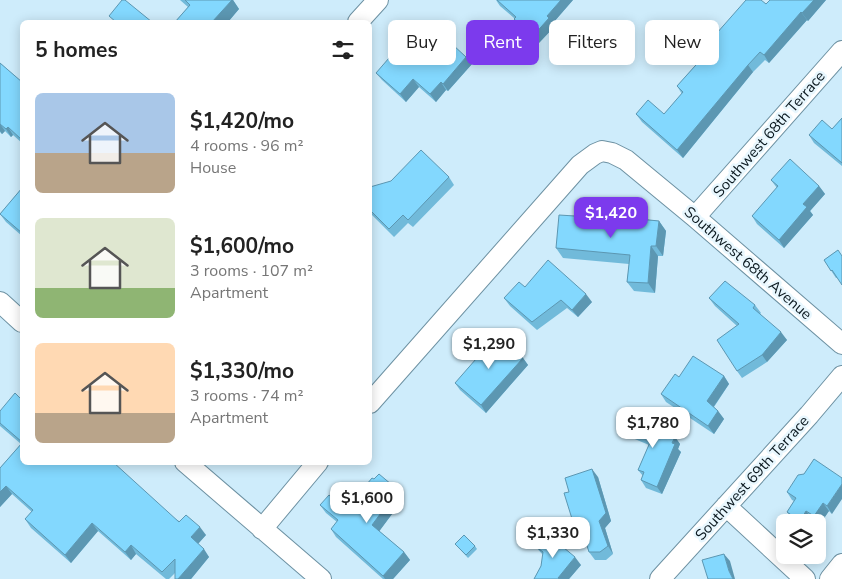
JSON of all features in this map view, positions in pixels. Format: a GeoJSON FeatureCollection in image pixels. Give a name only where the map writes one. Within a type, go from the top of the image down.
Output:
{"type":"FeatureCollection","features":[{"type":"Feature","properties":{"kind":"street"},"geometry":{"type":"LineString","coordinates":[[360,20],[378,0]]}},
{"type":"Feature","properties":{"kind":"street","name":"Southwest 68th Terrace"},"geometry":{"type":"LineString","coordinates":[[695,217],[842,51]]}},
{"type":"Feature","properties":{"kind":"street","name":"Southwest 68th Avenue"},"geometry":{"type":"LineString","coordinates":[[372,401],[580,165],[602,151],[612,153],[626,160],[842,344]]}},
{"type":"Feature","properties":{"kind":"street"},"geometry":{"type":"LineString","coordinates":[[0,302],[20,320]]}},
{"type":"Feature","properties":{"kind":"street","name":"Southwest 69th Terrace"},"geometry":{"type":"LineString","coordinates":[[660,579],[842,376]]}},
{"type":"Feature","properties":{"kind":"street"},"geometry":{"type":"LineString","coordinates":[[189,465],[321,579]]}},
{"type":"Feature","properties":{"kind":"street"},"geometry":{"type":"LineString","coordinates":[[262,528],[315,465]]}},
{"type":"Feature","properties":{"kind":"street"},"geometry":{"type":"LineString","coordinates":[[726,506],[805,579]]}},
{"type":"Feature","properties":{"kind":"street"},"geometry":{"type":"LineString","coordinates":[[830,579],[842,564]]}},
{"type":"Feature","properties":{"kind":"building"},"geometry":{"type":"Polygon","coordinates":[[[122,0],[125,0],[150,20],[114,20],[109,16],[122,0]]]}},
{"type":"Feature","properties":{"kind":"building"},"geometry":{"type":"Polygon","coordinates":[[[185,0],[232,0],[214,20],[177,20],[190,5],[185,0]]]}},
{"type":"Feature","properties":{"kind":"building"},"geometry":{"type":"Polygon","coordinates":[[[497,0],[561,0],[547,16],[549,18],[539,29],[539,20],[515,20],[516,17],[497,0]]]}},
{"type":"Feature","properties":{"kind":"building"},"geometry":{"type":"Polygon","coordinates":[[[746,0],[761,0],[766,4],[770,0],[814,0],[801,12],[764,55],[760,52],[748,65],[677,150],[636,114],[648,100],[664,114],[683,92],[677,86],[696,65],[719,65],[719,31],[746,0]]]}},
{"type":"Feature","properties":{"kind":"building"},"geometry":{"type":"Polygon","coordinates":[[[456,48],[466,57],[443,84],[441,82],[430,94],[413,79],[400,94],[376,73],[388,59],[388,65],[456,65],[456,48]]]}},
{"type":"Feature","properties":{"kind":"building"},"geometry":{"type":"Polygon","coordinates":[[[0,63],[20,80],[20,138],[8,127],[6,129],[0,124],[0,63]]]}},
{"type":"Feature","properties":{"kind":"building"},"geometry":{"type":"Polygon","coordinates":[[[842,118],[842,163],[809,135],[822,120],[832,129],[842,118]]]}},
{"type":"Feature","properties":{"kind":"building"},"geometry":{"type":"Polygon","coordinates":[[[421,150],[449,177],[408,220],[403,215],[389,229],[372,212],[372,186],[391,181],[421,150]]]}},
{"type":"Feature","properties":{"kind":"building"},"geometry":{"type":"Polygon","coordinates":[[[790,159],[819,186],[803,204],[807,207],[779,240],[752,216],[778,186],[771,180],[790,159]]]}},
{"type":"Feature","properties":{"kind":"building"},"geometry":{"type":"Polygon","coordinates":[[[20,190],[20,231],[0,214],[20,190]]]}},
{"type":"Feature","properties":{"kind":"building"},"geometry":{"type":"Polygon","coordinates":[[[576,208],[590,210],[590,214],[659,221],[656,246],[651,246],[648,283],[627,282],[630,255],[556,248],[559,215],[575,216],[576,208]]]}},
{"type":"Feature","properties":{"kind":"building"},"geometry":{"type":"Polygon","coordinates":[[[838,250],[842,256],[842,285],[824,260],[838,250]]]}},
{"type":"Feature","properties":{"kind":"building"},"geometry":{"type":"Polygon","coordinates":[[[548,260],[586,294],[572,310],[561,300],[532,322],[504,298],[519,282],[525,287],[548,260]]]}},
{"type":"Feature","properties":{"kind":"building"},"geometry":{"type":"Polygon","coordinates":[[[725,281],[755,305],[753,308],[781,332],[762,355],[737,371],[717,340],[739,324],[709,298],[725,281]]]}},
{"type":"Feature","properties":{"kind":"building"},"geometry":{"type":"Polygon","coordinates":[[[497,335],[523,358],[481,405],[455,383],[497,335]]]}},
{"type":"Feature","properties":{"kind":"building"},"geometry":{"type":"Polygon","coordinates":[[[693,356],[724,376],[707,401],[718,411],[708,426],[661,394],[675,374],[679,377],[693,356]]]}},
{"type":"Feature","properties":{"kind":"building"},"geometry":{"type":"Polygon","coordinates":[[[15,393],[20,398],[20,440],[0,423],[0,411],[15,393]]]}},
{"type":"Feature","properties":{"kind":"building"},"geometry":{"type":"Polygon","coordinates":[[[629,418],[643,423],[645,418],[658,423],[655,429],[675,437],[672,443],[675,444],[657,487],[641,480],[644,472],[638,470],[651,440],[624,429],[629,418]]]}},
{"type":"Feature","properties":{"kind":"building"},"geometry":{"type":"Polygon","coordinates":[[[20,445],[20,465],[116,465],[179,522],[186,515],[200,527],[191,537],[204,549],[178,579],[175,579],[175,559],[162,572],[131,545],[125,552],[92,523],[65,555],[25,519],[33,510],[6,486],[0,492],[0,468],[20,445]]]}},
{"type":"Feature","properties":{"kind":"building"},"geometry":{"type":"Polygon","coordinates":[[[814,459],[842,478],[842,484],[827,506],[823,503],[815,514],[806,511],[804,514],[790,514],[787,512],[796,498],[787,492],[798,475],[804,474],[814,459]]]}},
{"type":"Feature","properties":{"kind":"building"},"geometry":{"type":"Polygon","coordinates":[[[592,469],[606,513],[599,521],[608,546],[600,552],[589,552],[579,521],[573,522],[564,493],[569,492],[565,478],[592,469]]]}},
{"type":"Feature","properties":{"kind":"building"},"geometry":{"type":"Polygon","coordinates":[[[379,474],[398,490],[372,525],[404,552],[383,576],[331,529],[338,520],[320,505],[329,495],[346,509],[372,478],[374,479],[379,474]]]}},
{"type":"Feature","properties":{"kind":"building"},"geometry":{"type":"Polygon","coordinates":[[[546,533],[575,557],[558,578],[560,579],[534,579],[541,566],[543,552],[535,546],[546,533]]]}},
{"type":"Feature","properties":{"kind":"building"},"geometry":{"type":"Polygon","coordinates":[[[464,535],[475,546],[466,555],[455,544],[464,535]]]}},
{"type":"Feature","properties":{"kind":"building"},"geometry":{"type":"Polygon","coordinates":[[[724,554],[733,579],[708,579],[702,560],[724,554]]]}}]}
